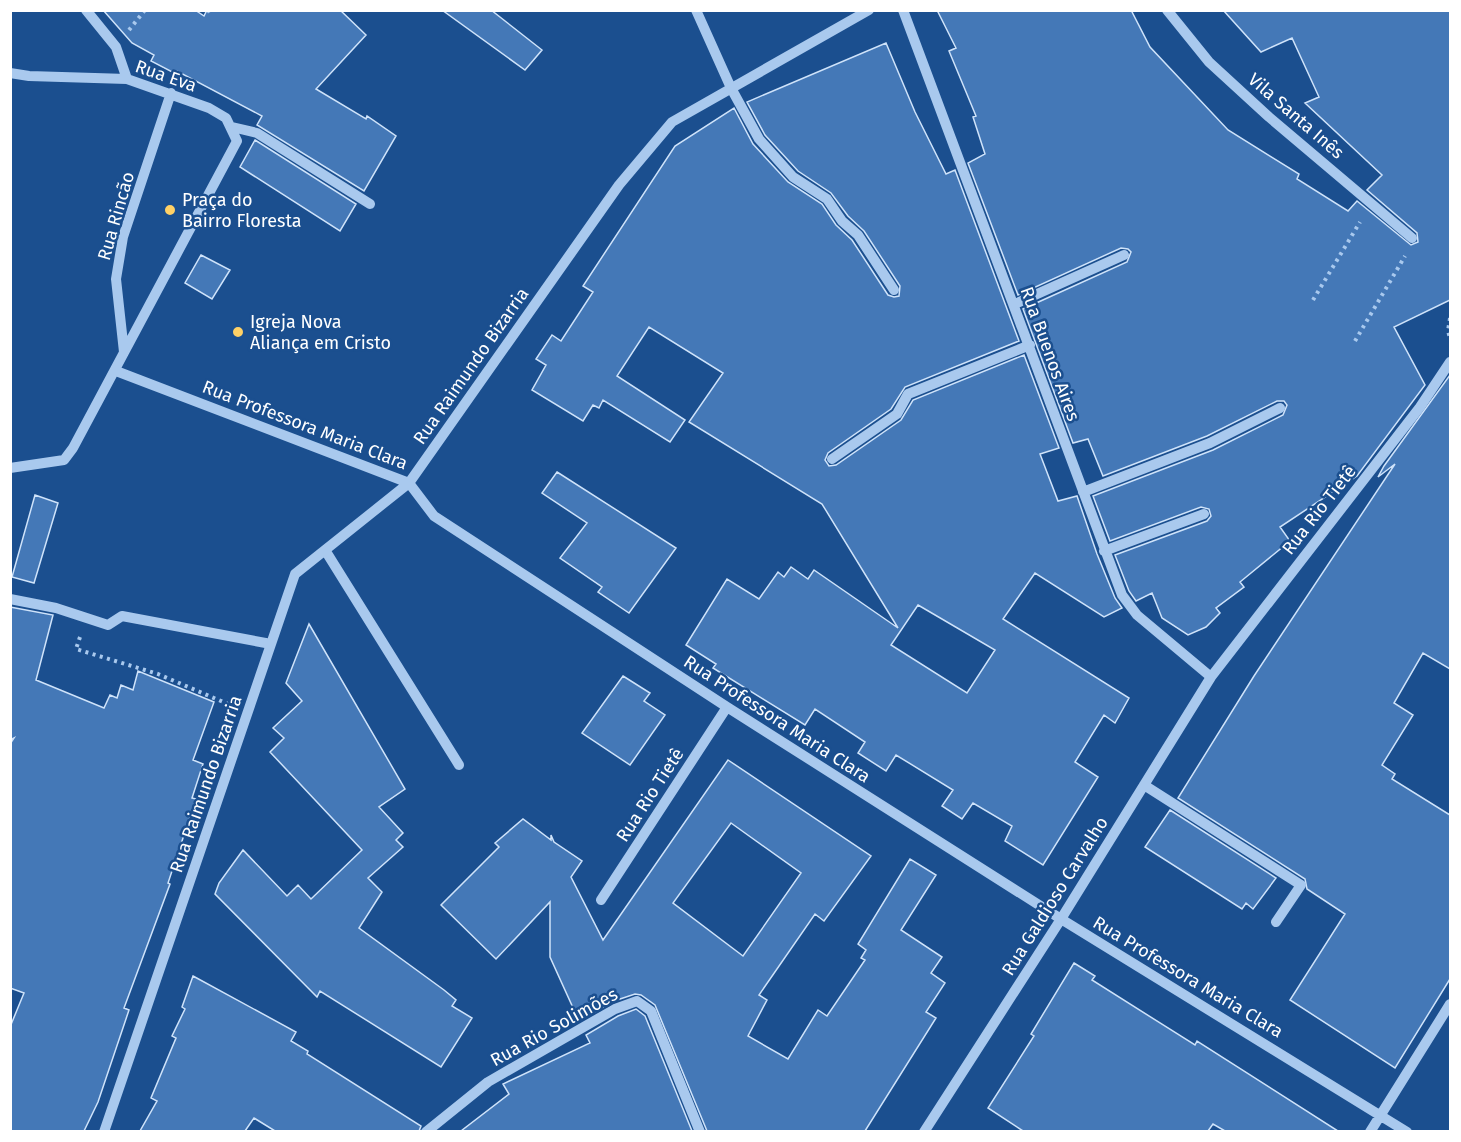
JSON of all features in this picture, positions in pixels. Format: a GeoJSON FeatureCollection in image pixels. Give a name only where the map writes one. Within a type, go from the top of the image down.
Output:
{"type":"FeatureCollection","features":[{"type":"Feature","properties":{"kind":"street"},"geometry":{"type":"LineString","coordinates":[[86,10],[116,47],[127,79]]}},
{"type":"Feature","properties":{"kind":"street"},"geometry":{"type":"LineString","coordinates":[[696,10],[731,88],[769,152],[793,177],[827,199],[842,221],[858,235],[894,290]]}},
{"type":"Feature","properties":{"kind":"street","name":"Rua Raimundo Bizarria"},"geometry":{"type":"LineString","coordinates":[[104,1131],[295,574],[409,483],[620,185],[672,122],[869,10]]}},
{"type":"Feature","properties":{"kind":"street","name":"Rua Buenos Aires"},"geometry":{"type":"LineString","coordinates":[[903,10],[1122,595],[1137,615],[1211,677]]}},
{"type":"Feature","properties":{"kind":"street","name":"Vila Santa Inês"},"geometry":{"type":"LineString","coordinates":[[1167,10],[1209,62],[1412,238]]}},
{"type":"Feature","properties":{"kind":"street","name":"Rua Eva"},"geometry":{"type":"LineString","coordinates":[[10,73],[29,76],[127,79],[209,108],[226,118],[232,127]]}},
{"type":"Feature","properties":{"kind":"street","name":"Rua Rincão"},"geometry":{"type":"LineString","coordinates":[[124,352],[116,279],[123,237],[171,93]]}},
{"type":"Feature","properties":{"kind":"street"},"geometry":{"type":"LineString","coordinates":[[232,127],[256,133],[370,204]]}},
{"type":"Feature","properties":{"kind":"street","name":"Rua Rincão"},"geometry":{"type":"LineString","coordinates":[[10,468],[64,460],[116,371],[237,141],[232,127]]}},
{"type":"Feature","properties":{"kind":"street"},"geometry":{"type":"LineString","coordinates":[[1014,304],[1124,255]]}},
{"type":"Feature","properties":{"kind":"street"},"geometry":{"type":"LineString","coordinates":[[832,459],[897,414],[908,394],[1030,345]]}},
{"type":"Feature","properties":{"kind":"street","name":"Rua Rio Tietê"},"geometry":{"type":"LineString","coordinates":[[1211,677],[1420,407],[1450,362]]}},
{"type":"Feature","properties":{"kind":"street","name":"Rua Professora Maria Clara"},"geometry":{"type":"LineString","coordinates":[[116,371],[409,483],[434,516],[727,707],[1061,919],[1407,1131]]}},
{"type":"Feature","properties":{"kind":"street"},"geometry":{"type":"LineString","coordinates":[[1083,492],[1210,443],[1280,408]]}},
{"type":"Feature","properties":{"kind":"street"},"geometry":{"type":"LineString","coordinates":[[1104,551],[1204,514]]}},
{"type":"Feature","properties":{"kind":"street"},"geometry":{"type":"LineString","coordinates":[[325,550],[459,765]]}},
{"type":"Feature","properties":{"kind":"street"},"geometry":{"type":"LineString","coordinates":[[10,598],[56,608],[108,625],[122,616],[271,644]]}},
{"type":"Feature","properties":{"kind":"street","name":"Rua Galdioso Carvalho"},"geometry":{"type":"LineString","coordinates":[[924,1131],[1061,919],[1211,677]]}},
{"type":"Feature","properties":{"kind":"street","name":"Rua Rio Tietê"},"geometry":{"type":"LineString","coordinates":[[601,900],[727,707]]}},
{"type":"Feature","properties":{"kind":"street"},"geometry":{"type":"LineString","coordinates":[[1144,784],[1302,885],[1276,922]]}},
{"type":"Feature","properties":{"kind":"street","name":"Rua Rio Solimões"},"geometry":{"type":"LineString","coordinates":[[426,1131],[488,1082],[615,1008],[637,1001],[651,1011],[700,1131]]}},
{"type":"Feature","properties":{"kind":"street"},"geometry":{"type":"LineString","coordinates":[[1370,1131],[1450,1004]]}},
{"type":"Feature","properties":{"kind":"path"},"geometry":{"type":"LineString","coordinates":[[1313,300],[1371,203]]}},
{"type":"Feature","properties":{"kind":"path"},"geometry":{"type":"LineString","coordinates":[[1355,341],[1409,249],[1412,238]]}},
{"type":"Feature","properties":{"kind":"path"},"geometry":{"type":"LineString","coordinates":[[1450,318],[1448,331],[1450,338]]}},
{"type":"Feature","properties":{"kind":"path"},"geometry":{"type":"LineString","coordinates":[[87,619],[76,649],[158,674],[249,713]]}},
{"type":"Feature","properties":{"kind":"building"},"geometry":{"type":"Polygon","coordinates":[[[103,10],[195,10],[204,16],[207,10],[340,10],[366,35],[316,89],[366,119],[367,116],[396,136],[364,191],[257,125],[262,116],[177,71],[176,74],[151,61],[154,55],[132,43],[103,10]]]}},
{"type":"Feature","properties":{"kind":"building"},"geometry":{"type":"Polygon","coordinates":[[[442,10],[491,10],[542,50],[525,70],[442,10]]]}},
{"type":"Feature","properties":{"kind":"building"},"geometry":{"type":"Polygon","coordinates":[[[937,10],[1131,10],[1150,47],[1228,130],[1299,174],[1297,179],[1348,211],[1357,201],[1411,245],[1418,242],[1417,233],[1367,190],[1382,175],[1305,103],[1319,97],[1292,38],[1261,52],[1223,10],[1450,10],[1450,300],[1394,327],[1425,385],[1357,476],[1280,527],[1290,541],[1240,582],[1244,587],[1216,608],[1220,613],[1206,627],[1188,635],[1162,618],[1152,593],[1136,601],[1129,591],[1115,555],[1207,521],[1211,516],[1209,509],[1201,507],[1110,541],[1093,496],[1213,450],[1283,415],[1287,405],[1284,401],[1277,401],[1207,436],[1103,476],[1088,439],[1073,443],[1023,309],[1127,262],[1131,252],[1121,248],[1018,295],[968,163],[985,154],[973,117],[976,116],[949,51],[956,48],[937,10]]]}},
{"type":"Feature","properties":{"kind":"building"},"geometry":{"type":"Polygon","coordinates":[[[886,43],[915,112],[946,174],[955,170],[1019,341],[905,387],[891,409],[828,453],[825,460],[829,466],[836,465],[901,420],[913,400],[1024,355],[1059,448],[1040,454],[1058,501],[1077,496],[1097,554],[1115,598],[1122,608],[1104,617],[1035,573],[1003,619],[1129,698],[1115,723],[1104,715],[1075,762],[1098,777],[1043,865],[1005,841],[1012,826],[973,803],[962,819],[942,806],[953,790],[896,755],[886,771],[858,753],[865,742],[815,709],[805,725],[713,668],[716,664],[686,645],[727,579],[759,599],[778,572],[784,577],[791,567],[808,579],[814,570],[898,628],[822,504],[689,422],[723,373],[649,327],[617,376],[685,420],[670,442],[603,400],[599,408],[593,405],[583,421],[532,390],[546,365],[536,359],[552,335],[561,341],[593,292],[583,286],[675,146],[734,108],[753,144],[788,182],[822,204],[836,225],[852,240],[888,295],[899,296],[900,286],[864,231],[848,216],[831,193],[798,171],[765,135],[747,102],[886,43]],[[918,605],[891,645],[967,693],[995,650],[918,605]]]}},
{"type":"Feature","properties":{"kind":"building"},"geometry":{"type":"Polygon","coordinates":[[[255,140],[356,204],[340,231],[240,167],[255,140]]]}},
{"type":"Feature","properties":{"kind":"building"},"geometry":{"type":"Polygon","coordinates":[[[201,255],[230,270],[212,299],[185,283],[201,255]]]}},
{"type":"Feature","properties":{"kind":"building"},"geometry":{"type":"Polygon","coordinates":[[[1450,375],[1450,669],[1423,653],[1394,703],[1413,715],[1382,765],[1395,774],[1392,779],[1450,815],[1450,979],[1395,1068],[1290,1000],[1345,914],[1307,889],[1305,879],[1178,798],[1254,676],[1395,464],[1378,477],[1384,466],[1450,375]]]}},
{"type":"Feature","properties":{"kind":"building"},"geometry":{"type":"Polygon","coordinates":[[[557,472],[676,548],[629,613],[598,592],[602,587],[560,558],[587,523],[542,493],[557,472]]]}},
{"type":"Feature","properties":{"kind":"building"},"geometry":{"type":"Polygon","coordinates":[[[35,495],[58,503],[34,583],[12,577],[35,495]]]}},
{"type":"Feature","properties":{"kind":"building"},"geometry":{"type":"Polygon","coordinates":[[[10,607],[53,615],[36,680],[104,708],[110,695],[117,698],[121,685],[133,690],[138,671],[214,702],[193,760],[203,764],[192,798],[196,799],[168,883],[170,884],[124,1008],[129,1010],[98,1102],[84,1131],[10,1131],[10,1027],[24,993],[10,988],[10,744],[14,738],[10,740],[10,607]]]}},
{"type":"Feature","properties":{"kind":"building"},"geometry":{"type":"Polygon","coordinates":[[[309,624],[405,789],[379,807],[403,833],[396,840],[403,847],[368,878],[382,892],[359,928],[444,990],[456,1000],[452,1006],[472,1018],[441,1067],[320,991],[317,997],[215,894],[219,883],[243,850],[287,896],[298,885],[311,899],[362,850],[270,752],[284,738],[273,728],[302,701],[286,683],[309,624]]]}},
{"type":"Feature","properties":{"kind":"building"},"geometry":{"type":"Polygon","coordinates":[[[623,676],[650,693],[644,701],[665,715],[630,765],[582,733],[623,676]]]}},
{"type":"Feature","properties":{"kind":"building"},"geometry":{"type":"Polygon","coordinates":[[[728,760],[871,856],[824,921],[815,914],[759,995],[767,1000],[748,1036],[788,1059],[818,1010],[827,1016],[865,960],[861,958],[866,950],[858,944],[910,859],[936,875],[901,930],[942,957],[931,973],[945,983],[926,1012],[936,1018],[865,1131],[707,1131],[655,1005],[641,995],[635,994],[611,1002],[579,1021],[550,957],[550,902],[496,959],[441,905],[499,847],[495,843],[523,819],[551,840],[551,835],[554,842],[582,861],[571,877],[603,940],[728,760]],[[731,823],[673,903],[743,956],[801,873],[731,823]]]}},
{"type":"Feature","properties":{"kind":"building"},"geometry":{"type":"Polygon","coordinates":[[[1170,810],[1276,878],[1253,909],[1246,903],[1242,909],[1145,847],[1170,810]]]}},
{"type":"Feature","properties":{"kind":"building"},"geometry":{"type":"Polygon","coordinates":[[[1074,963],[1095,976],[1092,980],[1195,1045],[1197,1041],[1338,1131],[1225,1131],[1213,1124],[1208,1131],[1023,1131],[988,1108],[1034,1036],[1031,1034],[1074,963]]]}},
{"type":"Feature","properties":{"kind":"building"},"geometry":{"type":"Polygon","coordinates":[[[193,976],[296,1032],[291,1041],[308,1051],[307,1054],[421,1126],[419,1131],[275,1131],[254,1118],[245,1131],[140,1131],[157,1101],[151,1098],[176,1038],[172,1036],[185,1009],[182,1007],[193,976]]]}},
{"type":"Feature","properties":{"kind":"building"},"geometry":{"type":"Polygon","coordinates":[[[636,1009],[645,1016],[692,1131],[461,1131],[509,1094],[503,1084],[590,1043],[586,1035],[618,1016],[636,1009]]]}},
{"type":"Feature","properties":{"kind":"place","name":"Praça do Bairro Floresta"},"geometry":{"type":"Point","coordinates":[170,210]}},
{"type":"Feature","properties":{"kind":"place","name":"Igreja Nova Aliança em Cristo"},"geometry":{"type":"Point","coordinates":[238,332]}}]}
